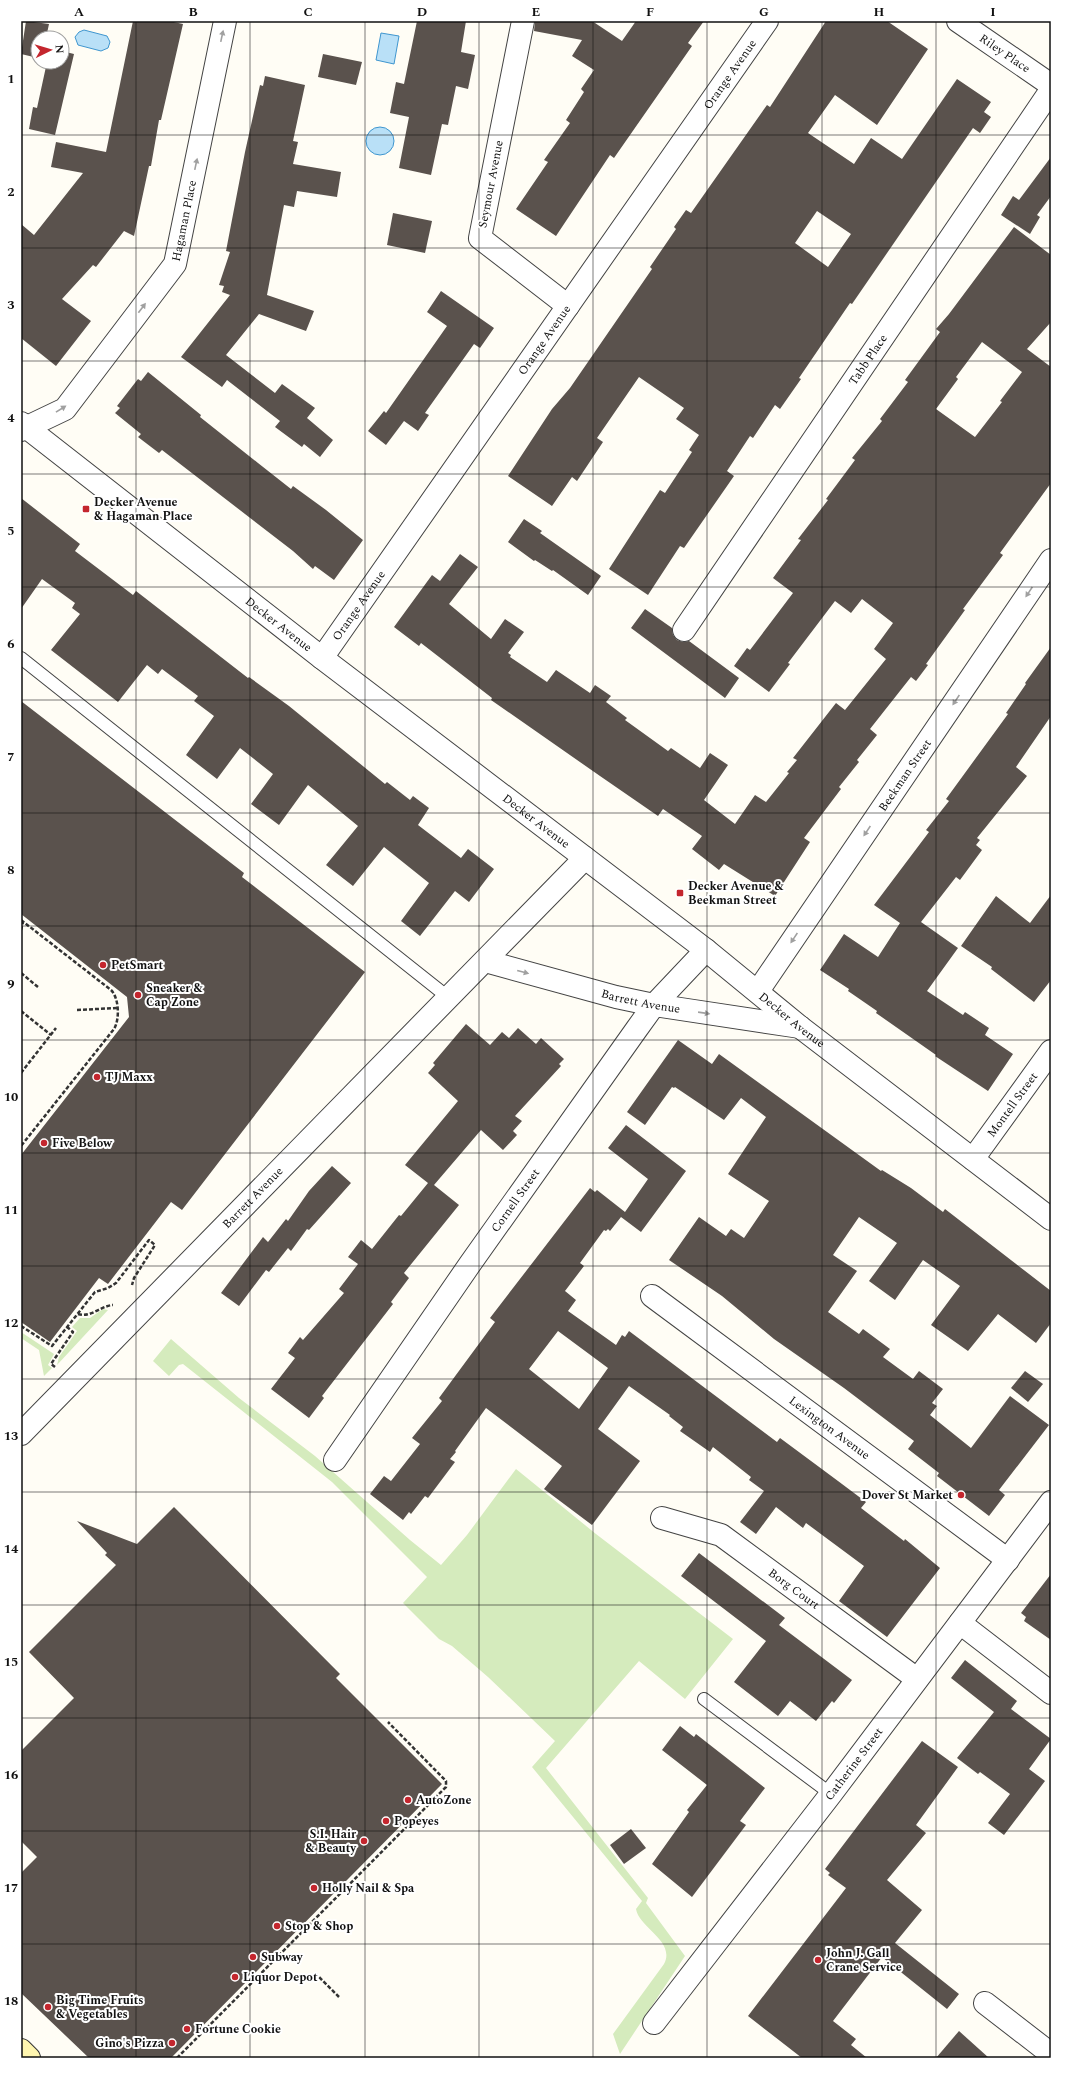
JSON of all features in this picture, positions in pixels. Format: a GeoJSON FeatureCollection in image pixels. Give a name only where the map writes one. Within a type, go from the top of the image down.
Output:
{"type":"FeatureCollection","features":[{"type":"Feature","properties":{"kind":"main road"},"geometry":{"type":"LineString","coordinates":[[21,2050],[29,2058]]}},
{"type":"Feature","properties":{"kind":"street","name":"Hagaman Place"},"geometry":{"type":"LineString","coordinates":[[23,427],[65,409],[175,264],[226,21]]}},
{"type":"Feature","properties":{"kind":"street","name":"Seymour Avenue"},"geometry":{"type":"LineString","coordinates":[[523,21],[480,238],[568,306]]}},
{"type":"Feature","properties":{"kind":"street","name":"Orange Avenue"},"geometry":{"type":"LineString","coordinates":[[322,658],[767,21]]}},
{"type":"Feature","properties":{"kind":"street","name":"Riley Place"},"geometry":{"type":"LineString","coordinates":[[958,21],[1051,85]]}},
{"type":"Feature","properties":{"kind":"street","name":"Tabb Place"},"geometry":{"type":"LineString","coordinates":[[684,630],[1051,90]]}},
{"type":"Feature","properties":{"kind":"street","name":"Decker Avenue"},"geometry":{"type":"LineString","coordinates":[[23,427],[322,658],[706,950],[758,991],[800,1027],[1051,1219]]}},
{"type":"Feature","properties":{"kind":"street","name":"Beekman Street"},"geometry":{"type":"LineString","coordinates":[[758,991],[1051,560]]}},
{"type":"Feature","properties":{"kind":"street","name":"Barrett Avenue"},"geometry":{"type":"LineString","coordinates":[[21,1434],[585,858]]}},
{"type":"Feature","properties":{"kind":"street","name":"Cornell Street"},"geometry":{"type":"LineString","coordinates":[[335,1460],[470,1264],[654,1005],[706,950]]}},
{"type":"Feature","properties":{"kind":"street","name":"Barrett Avenue"},"geometry":{"type":"LineString","coordinates":[[485,961],[616,997],[654,1005],[800,1027]]}},
{"type":"Feature","properties":{"kind":"street","name":"Montell Street"},"geometry":{"type":"LineString","coordinates":[[973,1159],[1051,1051]]}},
{"type":"Feature","properties":{"kind":"street","name":"Lexington Avenue"},"geometry":{"type":"LineString","coordinates":[[652,1296],[1008,1560]]}},
{"type":"Feature","properties":{"kind":"street","name":"Catherine Street"},"geometry":{"type":"LineString","coordinates":[[654,2023],[831,1794],[1051,1502]]}},
{"type":"Feature","properties":{"kind":"street","name":"Borg Court"},"geometry":{"type":"LineString","coordinates":[[662,1518],[721,1535],[917,1679]]}},
{"type":"Feature","properties":{"kind":"street"},"geometry":{"type":"LineString","coordinates":[[960,1623],[1051,1693]]}},
{"type":"Feature","properties":{"kind":"street"},"geometry":{"type":"LineString","coordinates":[[985,2003],[1051,2054]]}},
{"type":"Feature","properties":{"kind":"lane"},"geometry":{"type":"LineString","coordinates":[[21,658],[449,998]]}},
{"type":"Feature","properties":{"kind":"lane"},"geometry":{"type":"LineString","coordinates":[[704,1699],[831,1794]]}},
{"type":"Feature","properties":{"kind":"path"},"geometry":{"type":"LineString","coordinates":[[21,930],[22,921]]}},
{"type":"Feature","properties":{"kind":"path"},"geometry":{"type":"LineString","coordinates":[[21,1146],[114,1029],[117,1020],[115,995],[111,990],[22,921]]}},
{"type":"Feature","properties":{"kind":"path"},"geometry":{"type":"LineString","coordinates":[[21,973],[38,987]]}},
{"type":"Feature","properties":{"kind":"path"},"geometry":{"type":"LineString","coordinates":[[77,1010],[117,1008]]}},
{"type":"Feature","properties":{"kind":"path"},"geometry":{"type":"LineString","coordinates":[[21,1011],[51,1035]]}},
{"type":"Feature","properties":{"kind":"path"},"geometry":{"type":"LineString","coordinates":[[21,1073],[56,1028]]}},
{"type":"Feature","properties":{"kind":"path"},"geometry":{"type":"LineString","coordinates":[[21,1326],[52,1346],[95,1292],[108,1288],[116,1283],[149,1240],[155,1245],[134,1278],[132,1291]]}},
{"type":"Feature","properties":{"kind":"path"},"geometry":{"type":"LineString","coordinates":[[78,1314],[87,1315],[104,1306],[118,1305]]}},
{"type":"Feature","properties":{"kind":"path"},"geometry":{"type":"LineString","coordinates":[[57,1369],[51,1364],[73,1332],[67,1327]]}},
{"type":"Feature","properties":{"kind":"path"},"geometry":{"type":"LineString","coordinates":[[177,2058],[446,1787],[446,1781],[388,1722]]}},
{"type":"Feature","properties":{"kind":"path"},"geometry":{"type":"LineString","coordinates":[[315,1972],[339,1997]]}},
{"type":"Feature","properties":{"kind":"green space"},"geometry":{"type":"Polygon","coordinates":[[[103,1309],[108,1310],[57,1365],[59,1357],[77,1331],[72,1327],[80,1318],[90,1318],[103,1309]]]}},
{"type":"Feature","properties":{"kind":"green space"},"geometry":{"type":"Polygon","coordinates":[[[21,1332],[54,1354],[48,1365],[52,1368],[44,1376],[39,1350],[21,1338],[21,1332]]]}},
{"type":"Feature","properties":{"kind":"green space"},"geometry":{"type":"Polygon","coordinates":[[[171,1339],[239,1398],[315,1456],[410,1540],[441,1565],[467,1535],[516,1469],[596,1534],[733,1639],[685,1699],[639,1661],[546,1768],[648,1898],[646,1903],[685,1956],[620,2054],[613,2034],[664,1964],[666,1956],[665,1948],[656,1935],[639,1916],[636,1909],[642,1901],[532,1767],[555,1741],[488,1677],[452,1646],[439,1639],[403,1603],[427,1577],[332,1482],[183,1364],[179,1365],[169,1376],[153,1361],[171,1339]]]}},
{"type":"Feature","properties":{"kind":"water"},"geometry":{"type":"Polygon","coordinates":[[[84,30],[107,36],[110,42],[108,48],[101,51],[78,45],[75,37],[79,32],[84,30]]]}},
{"type":"Feature","properties":{"kind":"water"},"geometry":{"type":"Polygon","coordinates":[[[381,33],[399,36],[394,64],[376,60],[381,33]]]}},
{"type":"Feature","properties":{"kind":"water"},"geometry":{"type":"Polygon","coordinates":[[[380,127],[390,131],[394,141],[390,151],[380,155],[370,151],[366,141],[370,131],[380,127]]]}},
{"type":"Feature","properties":{"kind":"building"},"geometry":{"type":"Polygon","coordinates":[[[26,21],[49,24],[48,30],[30,30],[30,56],[21,54],[26,21]]]}},
{"type":"Feature","properties":{"kind":"building"},"geometry":{"type":"Polygon","coordinates":[[[133,21],[169,21],[183,24],[161,120],[159,120],[151,166],[149,166],[134,236],[124,231],[96,267],[93,265],[62,299],[91,321],[56,366],[21,338],[21,224],[34,235],[83,173],[51,167],[56,142],[106,152],[133,21]]]}},
{"type":"Feature","properties":{"kind":"building"},"geometry":{"type":"Polygon","coordinates":[[[417,21],[466,21],[461,52],[475,55],[468,89],[456,86],[448,125],[442,124],[431,175],[399,168],[409,117],[390,113],[396,82],[404,84],[417,21]]]}},
{"type":"Feature","properties":{"kind":"building"},"geometry":{"type":"Polygon","coordinates":[[[535,21],[592,21],[622,41],[636,21],[704,21],[688,43],[692,46],[614,158],[610,155],[556,236],[516,209],[548,162],[544,160],[570,123],[566,120],[584,92],[581,89],[594,70],[572,56],[582,40],[534,31],[535,21]]]}},
{"type":"Feature","properties":{"kind":"building"},"geometry":{"type":"Polygon","coordinates":[[[826,21],[887,21],[928,49],[877,125],[835,95],[808,133],[854,164],[871,138],[902,159],[957,79],[991,102],[984,112],[991,117],[980,133],[973,128],[852,304],[850,303],[799,378],[801,379],[780,409],[775,405],[753,438],[750,436],[727,471],[734,476],[684,548],[680,546],[648,595],[609,569],[660,490],[665,493],[692,452],[689,450],[699,435],[676,419],[684,408],[639,377],[597,438],[603,442],[577,481],[572,477],[552,506],[508,476],[552,409],[570,388],[652,269],[650,267],[676,229],[674,227],[686,210],[691,213],[767,105],[770,107],[826,21]],[[817,211],[795,243],[828,267],[851,234],[817,211]]]}},
{"type":"Feature","properties":{"kind":"building"},"geometry":{"type":"Polygon","coordinates":[[[70,53],[74,54],[55,135],[29,129],[33,107],[37,108],[45,70],[70,70],[70,53]]]}},
{"type":"Feature","properties":{"kind":"building"},"geometry":{"type":"Polygon","coordinates":[[[323,54],[362,62],[356,85],[318,77],[323,54]]]}},
{"type":"Feature","properties":{"kind":"building"},"geometry":{"type":"Polygon","coordinates":[[[265,76],[305,85],[293,141],[298,142],[293,164],[341,172],[337,197],[297,191],[294,207],[284,205],[267,295],[314,311],[306,331],[259,314],[226,355],[275,393],[282,384],[315,408],[307,418],[333,440],[320,457],[304,444],[302,447],[275,427],[280,421],[227,380],[222,387],[181,357],[230,295],[222,292],[224,286],[219,285],[230,252],[226,251],[245,152],[260,85],[263,86],[265,76]]]}},
{"type":"Feature","properties":{"kind":"building"},"geometry":{"type":"Polygon","coordinates":[[[1051,157],[1051,196],[1037,215],[1040,217],[1030,234],[1001,215],[1013,196],[1019,200],[1051,157]]]}},
{"type":"Feature","properties":{"kind":"building"},"geometry":{"type":"Polygon","coordinates":[[[393,213],[432,221],[425,253],[387,245],[393,213]]]}},
{"type":"Feature","properties":{"kind":"building"},"geometry":{"type":"Polygon","coordinates":[[[1014,227],[1051,255],[1051,322],[1027,349],[1051,367],[1051,483],[1000,553],[1003,555],[963,609],[965,610],[926,664],[928,665],[916,681],[911,677],[870,729],[877,735],[857,760],[859,762],[839,787],[841,789],[804,838],[810,842],[775,896],[724,864],[719,870],[692,849],[702,836],[663,809],[658,816],[491,700],[492,698],[421,643],[419,646],[394,627],[432,575],[440,581],[460,554],[478,567],[449,604],[491,639],[505,619],[524,632],[508,653],[511,655],[510,657],[547,682],[556,670],[590,693],[595,685],[611,696],[606,702],[627,718],[625,720],[668,751],[671,748],[700,768],[710,753],[728,765],[704,800],[735,824],[755,795],[766,802],[789,773],[787,772],[797,760],[793,758],[836,703],[845,710],[886,659],[874,649],[893,623],[862,599],[851,613],[835,601],[788,663],[790,664],[769,692],[734,666],[747,648],[750,650],[793,593],[773,578],[801,540],[798,539],[828,500],[826,499],[855,460],[852,458],[882,421],[880,419],[908,382],[905,380],[940,332],[936,329],[949,314],[1014,227]],[[982,342],[956,377],[958,379],[936,409],[975,437],[1002,402],[1000,401],[1022,372],[982,342]]]}},
{"type":"Feature","properties":{"kind":"building"},"geometry":{"type":"Polygon","coordinates":[[[441,291],[494,328],[480,348],[474,344],[425,413],[429,415],[418,431],[404,421],[386,445],[368,431],[384,411],[386,413],[447,326],[427,312],[441,291]]]}},
{"type":"Feature","properties":{"kind":"building"},"geometry":{"type":"Polygon","coordinates":[[[148,372],[201,415],[200,417],[291,489],[293,486],[363,540],[334,580],[315,566],[313,569],[293,551],[162,450],[159,453],[138,437],[141,434],[115,413],[120,408],[117,406],[138,379],[141,381],[148,372]]]}},
{"type":"Feature","properties":{"kind":"building"},"geometry":{"type":"Polygon","coordinates":[[[21,498],[80,544],[75,551],[133,595],[136,591],[248,678],[249,677],[289,706],[385,784],[387,782],[410,800],[413,796],[429,808],[418,825],[461,858],[468,849],[494,869],[469,902],[455,891],[420,936],[401,921],[429,883],[384,847],[353,886],[326,865],[358,826],[308,785],[279,825],[251,804],[273,774],[240,748],[217,779],[186,755],[214,716],[194,701],[198,696],[162,669],[158,674],[147,665],[118,702],[51,650],[80,614],[72,608],[75,603],[42,579],[21,609],[21,498]]]}},
{"type":"Feature","properties":{"kind":"building"},"geometry":{"type":"Polygon","coordinates":[[[524,519],[542,531],[540,533],[601,576],[588,595],[553,570],[552,571],[535,560],[534,561],[508,542],[524,519]]]}},
{"type":"Feature","properties":{"kind":"building"},"geometry":{"type":"Polygon","coordinates":[[[645,609],[672,628],[673,635],[677,640],[683,642],[689,641],[739,678],[725,698],[631,628],[645,609]]]}},
{"type":"Feature","properties":{"kind":"building"},"geometry":{"type":"Polygon","coordinates":[[[1051,647],[1051,716],[1016,767],[1027,776],[977,838],[980,840],[976,845],[982,850],[960,880],[956,877],[921,922],[958,948],[927,991],[963,1015],[965,1012],[989,1028],[985,1035],[1013,1054],[988,1091],[935,1056],[936,1055],[876,1013],[877,1011],[848,991],[849,989],[820,970],[844,934],[878,957],[900,923],[874,905],[929,832],[926,830],[949,801],[946,799],[1008,714],[1006,713],[1026,684],[1025,683],[1051,647]]]}},
{"type":"Feature","properties":{"kind":"building"},"geometry":{"type":"Polygon","coordinates":[[[21,701],[244,873],[242,877],[365,972],[182,1210],[171,1202],[108,1284],[99,1278],[50,1342],[21,1322],[21,1155],[129,1017],[127,997],[21,914],[21,701]]]}},
{"type":"Feature","properties":{"kind":"building"},"geometry":{"type":"Polygon","coordinates":[[[1051,895],[1051,980],[1034,1002],[991,969],[992,967],[961,946],[996,896],[1030,923],[1051,895]]]}},
{"type":"Feature","properties":{"kind":"building"},"geometry":{"type":"Polygon","coordinates":[[[466,1024],[490,1045],[502,1032],[509,1038],[518,1028],[536,1044],[541,1038],[564,1059],[559,1064],[561,1066],[515,1116],[522,1121],[513,1131],[517,1135],[503,1150],[481,1130],[434,1185],[459,1205],[404,1273],[409,1278],[391,1302],[393,1304],[322,1396],[324,1398],[309,1418],[271,1389],[295,1358],[288,1353],[300,1337],[303,1340],[344,1293],[339,1289],[358,1264],[348,1257],[361,1240],[372,1249],[399,1215],[401,1216],[428,1183],[405,1165],[458,1101],[428,1073],[435,1065],[433,1063],[466,1024]]]}},
{"type":"Feature","properties":{"kind":"building"},"geometry":{"type":"Polygon","coordinates":[[[678,1040],[712,1064],[719,1054],[881,1171],[882,1170],[911,1188],[943,1212],[945,1209],[1051,1291],[1051,1323],[1036,1343],[998,1314],[968,1351],[931,1325],[960,1286],[923,1260],[895,1300],[869,1281],[897,1243],[859,1217],[833,1255],[857,1271],[828,1312],[859,1334],[863,1329],[890,1349],[883,1357],[913,1379],[919,1371],[943,1389],[932,1403],[937,1406],[930,1415],[971,1448],[1010,1396],[1049,1425],[999,1490],[1005,1495],[989,1516],[937,1476],[939,1473],[908,1449],[914,1441],[844,1388],[774,1339],[722,1296],[669,1260],[699,1217],[726,1236],[731,1229],[744,1238],[769,1201],[728,1174],[766,1117],[741,1098],[724,1120],[675,1087],[672,1087],[645,1125],[627,1112],[678,1040]]]}},
{"type":"Feature","properties":{"kind":"building"},"geometry":{"type":"Polygon","coordinates":[[[626,1125],[686,1171],[641,1232],[621,1217],[610,1231],[608,1229],[606,1231],[604,1230],[580,1263],[584,1266],[565,1291],[576,1300],[568,1311],[616,1345],[622,1335],[625,1337],[629,1331],[777,1442],[780,1438],[866,1502],[861,1508],[904,1541],[905,1539],[940,1568],[887,1637],[839,1601],[864,1566],[806,1523],[803,1528],[776,1507],[756,1534],[740,1522],[764,1491],[749,1480],[751,1477],[713,1447],[710,1452],[680,1431],[683,1427],[669,1416],[670,1415],[629,1386],[598,1429],[640,1461],[592,1525],[544,1489],[562,1466],[486,1408],[450,1459],[455,1462],[428,1498],[425,1496],[411,1514],[409,1512],[403,1520],[370,1494],[384,1476],[391,1481],[420,1444],[412,1438],[442,1401],[439,1398],[495,1322],[490,1318],[590,1188],[595,1192],[597,1190],[625,1212],[648,1179],[608,1148],[626,1125]],[[558,1331],[529,1369],[579,1409],[608,1368],[558,1331]]]}},
{"type":"Feature","properties":{"kind":"building"},"geometry":{"type":"Polygon","coordinates":[[[332,1166],[351,1183],[309,1230],[307,1229],[291,1251],[288,1248],[269,1272],[266,1270],[239,1306],[221,1293],[263,1237],[268,1242],[286,1219],[288,1221],[309,1191],[332,1166]]]}},
{"type":"Feature","properties":{"kind":"building"},"geometry":{"type":"Polygon","coordinates":[[[1025,1371],[1043,1384],[1028,1402],[1011,1388],[1025,1371]]]}},
{"type":"Feature","properties":{"kind":"building"},"geometry":{"type":"Polygon","coordinates":[[[174,1507],[340,1674],[336,1678],[442,1784],[171,2058],[89,2058],[21,1993],[21,1873],[37,1857],[21,1841],[21,1751],[74,1698],[29,1652],[116,1565],[105,1555],[107,1553],[77,1521],[137,1544],[174,1507]]]}},
{"type":"Feature","properties":{"kind":"building"},"geometry":{"type":"Polygon","coordinates":[[[699,1553],[785,1618],[779,1625],[852,1680],[834,1703],[832,1701],[816,1721],[790,1701],[778,1716],[734,1682],[766,1641],[681,1576],[699,1553]]]}},
{"type":"Feature","properties":{"kind":"building"},"geometry":{"type":"Polygon","coordinates":[[[1051,1574],[1051,1640],[1024,1621],[1026,1617],[1021,1613],[1051,1574]]]}},
{"type":"Feature","properties":{"kind":"building"},"geometry":{"type":"Polygon","coordinates":[[[965,1660],[1017,1701],[1011,1709],[1051,1739],[1029,1769],[1045,1781],[1004,1835],[988,1823],[1010,1794],[980,1772],[978,1774],[957,1758],[994,1712],[951,1678],[965,1660]]]}},
{"type":"Feature","properties":{"kind":"building"},"geometry":{"type":"Polygon","coordinates":[[[680,1726],[694,1737],[696,1734],[765,1788],[740,1821],[746,1825],[692,1897],[652,1864],[689,1812],[687,1810],[707,1785],[662,1750],[680,1726]]]}},
{"type":"Feature","properties":{"kind":"building"},"geometry":{"type":"Polygon","coordinates":[[[922,1741],[958,1767],[916,1825],[926,1833],[887,1880],[922,1910],[895,1943],[959,1994],[947,2009],[882,1957],[833,2021],[856,2039],[851,2045],[867,2058],[802,2058],[748,2016],[846,1888],[828,1875],[830,1873],[825,1869],[922,1741]]]}},
{"type":"Feature","properties":{"kind":"building"},"geometry":{"type":"Polygon","coordinates":[[[631,1829],[646,1848],[624,1864],[610,1845],[631,1829]]]}},
{"type":"Feature","properties":{"kind":"building"},"geometry":{"type":"Polygon","coordinates":[[[959,2031],[989,2058],[936,2058],[959,2031]]]}},
{"type":"Feature","properties":{"kind":"place","name":"Decker Avenue & Hagaman Place"},"geometry":{"type":"Point","coordinates":[86,509]}},
{"type":"Feature","properties":{"kind":"place","name":"Decker Avenue & Beekman Street"},"geometry":{"type":"Point","coordinates":[680,893]}},
{"type":"Feature","properties":{"kind":"place","name":"PetSmart"},"geometry":{"type":"Point","coordinates":[103,965]}},
{"type":"Feature","properties":{"kind":"place","name":"Sneaker & Cap Zone"},"geometry":{"type":"Point","coordinates":[138,995]}},
{"type":"Feature","properties":{"kind":"place","name":"TJ Maxx"},"geometry":{"type":"Point","coordinates":[97,1077]}},
{"type":"Feature","properties":{"kind":"place","name":"Five Below"},"geometry":{"type":"Point","coordinates":[44,1143]}},
{"type":"Feature","properties":{"kind":"place","name":"Dover St Market"},"geometry":{"type":"Point","coordinates":[961,1495]}},
{"type":"Feature","properties":{"kind":"place","name":"AutoZone"},"geometry":{"type":"Point","coordinates":[408,1800]}},
{"type":"Feature","properties":{"kind":"place","name":"Popeyes"},"geometry":{"type":"Point","coordinates":[386,1821]}},
{"type":"Feature","properties":{"kind":"place","name":"S.I. Hair & Beauty"},"geometry":{"type":"Point","coordinates":[364,1841]}},
{"type":"Feature","properties":{"kind":"place","name":"Holly Nail & Spa"},"geometry":{"type":"Point","coordinates":[314,1888]}},
{"type":"Feature","properties":{"kind":"place","name":"Stop & Shop"},"geometry":{"type":"Point","coordinates":[277,1926]}},
{"type":"Feature","properties":{"kind":"place","name":"Subway"},"geometry":{"type":"Point","coordinates":[253,1957]}},
{"type":"Feature","properties":{"kind":"place","name":"John J. Gall Crane Service"},"geometry":{"type":"Point","coordinates":[818,1960]}},
{"type":"Feature","properties":{"kind":"place","name":"Liquor Depot"},"geometry":{"type":"Point","coordinates":[235,1977]}},
{"type":"Feature","properties":{"kind":"place","name":"Big Time Fruits & Vegetables"},"geometry":{"type":"Point","coordinates":[48,2007]}},
{"type":"Feature","properties":{"kind":"place","name":"Fortune Cookie"},"geometry":{"type":"Point","coordinates":[187,2029]}},
{"type":"Feature","properties":{"kind":"place","name":"Gino's Pizza"},"geometry":{"type":"Point","coordinates":[172,2043]}}]}
